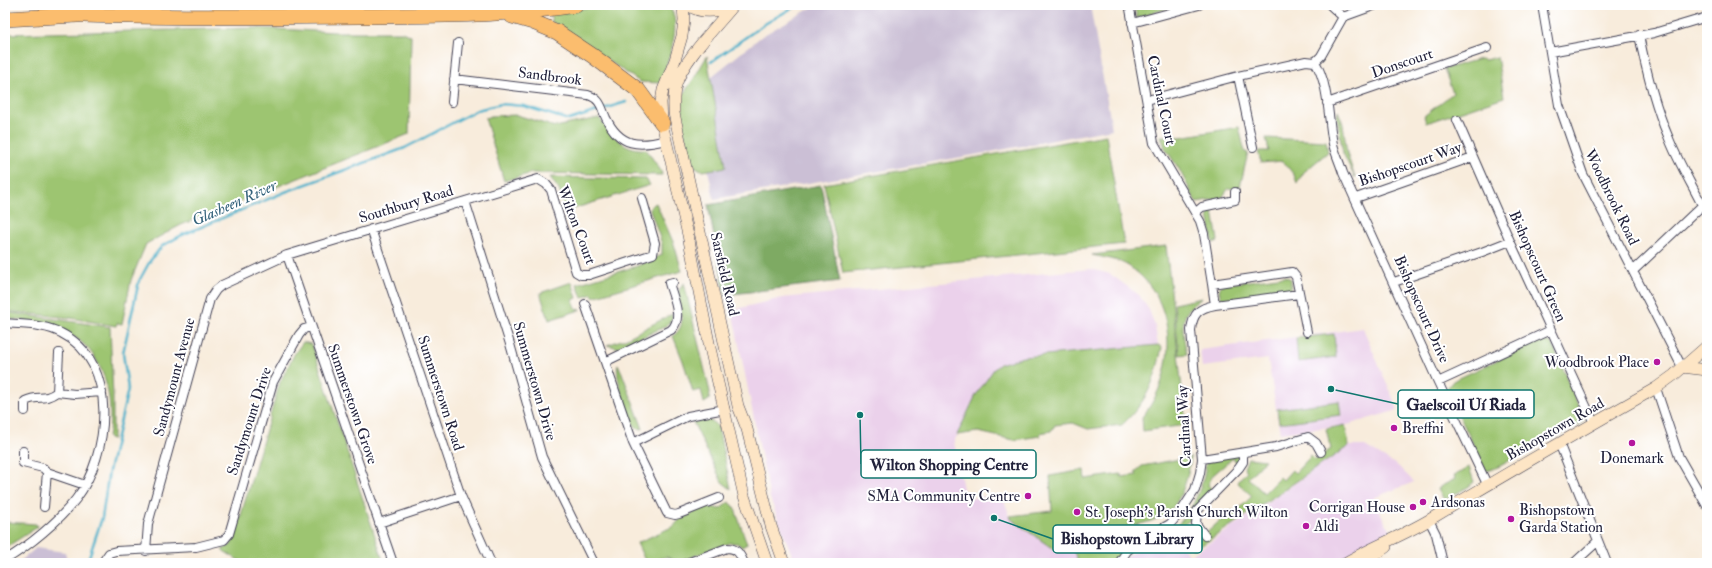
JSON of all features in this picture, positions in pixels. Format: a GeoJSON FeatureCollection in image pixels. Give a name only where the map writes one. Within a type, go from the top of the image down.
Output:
{"type":"FeatureCollection","features":[{"type":"Feature","properties":{"kind":"highway"},"geometry":{"type":"LineString","coordinates":[[5,19],[374,5]]}},
{"type":"Feature","properties":{"kind":"highway"},"geometry":{"type":"LineString","coordinates":[[84,15],[185,18],[503,13],[576,5]]}},
{"type":"Feature","properties":{"kind":"highway"},"geometry":{"type":"LineString","coordinates":[[503,13],[533,22],[557,32],[593,56],[638,90],[662,123]]}},
{"type":"Feature","properties":{"kind":"main road","name":"Sarsfield Road"},"geometry":{"type":"LineString","coordinates":[[683,5],[684,21],[682,36],[675,60],[663,90],[661,102],[662,123],[744,496],[767,563]]}},
{"type":"Feature","properties":{"kind":"main road"},"geometry":{"type":"LineString","coordinates":[[688,5],[699,11],[712,12],[733,5]]}},
{"type":"Feature","properties":{"kind":"main road","name":"Sarsfield Road"},"geometry":{"type":"LineString","coordinates":[[733,5],[700,46],[682,73],[676,85],[674,113],[738,406],[744,425],[747,429],[771,526],[784,563]]}},
{"type":"Feature","properties":{"kind":"main road","name":"Bishopstown Road"},"geometry":{"type":"LineString","coordinates":[[1345,563],[1365,551],[1429,520],[1487,484],[1656,388],[1674,375],[1682,366],[1707,346]]}},
{"type":"Feature","properties":{"kind":"main road"},"geometry":{"type":"LineString","coordinates":[[1682,366],[1707,370]]}},
{"type":"Feature","properties":{"kind":"main road","name":"Bishopstown Road"},"geometry":{"type":"LineString","coordinates":[[1364,563],[1411,530]]}},
{"type":"Feature","properties":{"kind":"street"},"geometry":{"type":"LineString","coordinates":[[1132,23],[1199,5]]}},
{"type":"Feature","properties":{"kind":"street"},"geometry":{"type":"LineString","coordinates":[[1330,5],[1343,18]]}},
{"type":"Feature","properties":{"kind":"street"},"geometry":{"type":"LineString","coordinates":[[1315,62],[1321,56],[1343,18],[1376,5]]}},
{"type":"Feature","properties":{"kind":"street","name":"Woodbrook Road"},"geometry":{"type":"LineString","coordinates":[[1542,5],[1559,105],[1583,174],[1682,366]]}},
{"type":"Feature","properties":{"kind":"street","name":"Cardinal Court"},"geometry":{"type":"LineString","coordinates":[[1130,9],[1156,149],[1196,212],[1204,234],[1215,306]]}},
{"type":"Feature","properties":{"kind":"street"},"geometry":{"type":"LineString","coordinates":[[1550,52],[1639,36],[1707,18]]}},
{"type":"Feature","properties":{"kind":"street"},"geometry":{"type":"LineString","coordinates":[[1633,271],[1705,203],[1670,142],[1648,77],[1639,36]]}},
{"type":"Feature","properties":{"kind":"street"},"geometry":{"type":"LineString","coordinates":[[452,102],[458,43]]}},
{"type":"Feature","properties":{"kind":"street","name":"Donscourt"},"geometry":{"type":"LineString","coordinates":[[1327,103],[1487,48]]}},
{"type":"Feature","properties":{"kind":"street"},"geometry":{"type":"LineString","coordinates":[[1147,100],[1238,76],[1306,61],[1315,62]]}},
{"type":"Feature","properties":{"kind":"street"},"geometry":{"type":"LineString","coordinates":[[1315,62],[1320,72],[1327,103]]}},
{"type":"Feature","properties":{"kind":"street"},"geometry":{"type":"LineString","coordinates":[[1238,76],[1253,147]]}},
{"type":"Feature","properties":{"kind":"street","name":"Sandbrook"},"geometry":{"type":"LineString","coordinates":[[454,78],[588,95],[597,99],[606,118],[615,131],[629,143],[640,145],[666,140]]}},
{"type":"Feature","properties":{"kind":"street","name":"Bishopscourt Drive"},"geometry":{"type":"LineString","coordinates":[[1327,103],[1333,145],[1343,173],[1356,198],[1438,382],[1487,484]]}},
{"type":"Feature","properties":{"kind":"street","name":"Bishopscourt Green"},"geometry":{"type":"LineString","coordinates":[[1457,120],[1510,241],[1594,424]]}},
{"type":"Feature","properties":{"kind":"street","name":"Bishopscourt Way"},"geometry":{"type":"LineString","coordinates":[[1356,198],[1473,157]]}},
{"type":"Feature","properties":{"kind":"street","name":"Wilton Court"},"geometry":{"type":"LineString","coordinates":[[533,180],[541,180],[551,190],[576,272],[585,276],[653,254],[655,250],[655,243],[642,198]]}},
{"type":"Feature","properties":{"kind":"street","name":"Southbury Road"},"geometry":{"type":"LineString","coordinates":[[287,255],[533,180]]}},
{"type":"Feature","properties":{"kind":"street"},"geometry":{"type":"LineString","coordinates":[[1196,212],[1202,207],[1235,196]]}},
{"type":"Feature","properties":{"kind":"street","name":"Summerstown Drive"},"geometry":{"type":"LineString","coordinates":[[465,201],[510,344],[542,457],[594,563]]}},
{"type":"Feature","properties":{"kind":"street","name":"Summerstown Road"},"geometry":{"type":"LineString","coordinates":[[371,229],[461,496],[491,563]]}},
{"type":"Feature","properties":{"kind":"street"},"geometry":{"type":"LineString","coordinates":[[1394,282],[1510,241]]}},
{"type":"Feature","properties":{"kind":"street","name":"Summerstown Grove"},"geometry":{"type":"LineString","coordinates":[[287,255],[393,563]]}},
{"type":"Feature","properties":{"kind":"street","name":"Sandymount Avenue"},"geometry":{"type":"LineString","coordinates":[[146,551],[148,524],[212,294],[222,285],[287,255]]}},
{"type":"Feature","properties":{"kind":"street"},"geometry":{"type":"LineString","coordinates":[[1212,284],[1292,272],[1296,277],[1307,332]]}},
{"type":"Feature","properties":{"kind":"street"},"geometry":{"type":"LineString","coordinates":[[605,362],[670,331],[675,326],[678,316],[669,283],[673,282]]}},
{"type":"Feature","properties":{"kind":"street"},"geometry":{"type":"LineString","coordinates":[[1215,306],[1299,294]]}},
{"type":"Feature","properties":{"kind":"street"},"geometry":{"type":"LineString","coordinates":[[585,304],[633,443],[667,513],[671,515],[679,514],[719,498]]}},
{"type":"Feature","properties":{"kind":"street","name":"Cardinal Way"},"geometry":{"type":"LineString","coordinates":[[1119,563],[1127,551],[1138,542],[1170,524],[1180,513],[1195,490],[1202,459],[1192,324],[1195,314],[1200,309],[1215,306]]}},
{"type":"Feature","properties":{"kind":"street"},"geometry":{"type":"LineString","coordinates":[[5,323],[50,329],[69,338],[86,354],[99,379],[105,406],[94,468],[76,499],[64,513],[33,540],[5,560]]}},
{"type":"Feature","properties":{"kind":"street","name":"Sandymount Drive"},"geometry":{"type":"LineString","coordinates":[[146,551],[216,544],[224,540],[229,534],[273,382],[299,335],[304,329],[311,327]]}},
{"type":"Feature","properties":{"kind":"street"},"geometry":{"type":"LineString","coordinates":[[1438,382],[1551,330]]}},
{"type":"Feature","properties":{"kind":"street"},"geometry":{"type":"LineString","coordinates":[[56,392],[59,353]]}},
{"type":"Feature","properties":{"kind":"street"},"geometry":{"type":"LineString","coordinates":[[1656,388],[1679,457],[1707,506]]}},
{"type":"Feature","properties":{"kind":"street"},"geometry":{"type":"LineString","coordinates":[[25,411],[25,401],[33,397],[47,398],[56,392],[75,394],[102,392]]}},
{"type":"Feature","properties":{"kind":"street"},"geometry":{"type":"LineString","coordinates":[[633,443],[688,416],[725,409]]}},
{"type":"Feature","properties":{"kind":"street"},"geometry":{"type":"LineString","coordinates":[[1202,459],[1243,453],[1308,438],[1316,443],[1321,452]]}},
{"type":"Feature","properties":{"kind":"street"},"geometry":{"type":"LineString","coordinates":[[1559,444],[1607,563]]}},
{"type":"Feature","properties":{"kind":"street"},"geometry":{"type":"LineString","coordinates":[[23,451],[23,463],[43,468],[47,472],[85,485]]}},
{"type":"Feature","properties":{"kind":"street"},"geometry":{"type":"LineString","coordinates":[[1205,536],[1196,524],[1195,518],[1197,511],[1239,468],[1243,462],[1243,453]]}},
{"type":"Feature","properties":{"kind":"street"},"geometry":{"type":"LineString","coordinates":[[44,507],[47,472]]}},
{"type":"Feature","properties":{"kind":"street"},"geometry":{"type":"LineString","coordinates":[[379,523],[461,496]]}},
{"type":"Feature","properties":{"kind":"street"},"geometry":{"type":"LineString","coordinates":[[1429,520],[1436,534],[1443,563]]}},
{"type":"Feature","properties":{"kind":"street"},"geometry":{"type":"LineString","coordinates":[[1574,563],[1598,541]]}},
{"type":"Feature","properties":{"kind":"street"},"geometry":{"type":"LineString","coordinates":[[687,563],[727,548],[733,548],[738,551],[744,563]]}},
{"type":"Feature","properties":{"kind":"street"},"geometry":{"type":"LineString","coordinates":[[102,563],[105,556],[116,551],[146,551]]}},
{"type":"Feature","properties":{"kind":"shaded area"},"geometry":{"type":"Polygon","coordinates":[[[816,5],[1090,5],[1112,129],[974,155],[714,199],[695,106],[706,81],[762,36],[816,5]]]}},
{"type":"Feature","properties":{"kind":"shaded area"},"geometry":{"type":"Polygon","coordinates":[[[1091,269],[1110,274],[1139,295],[1149,310],[1155,326],[1158,345],[1023,357],[1000,364],[994,369],[976,395],[954,442],[965,499],[997,495],[1003,498],[1011,519],[1072,548],[1079,563],[795,563],[770,498],[732,310],[782,298],[1091,269]]]}},
{"type":"Feature","properties":{"kind":"shaded area"},"geometry":{"type":"Polygon","coordinates":[[[1363,328],[1398,410],[1347,425],[1280,433],[1268,359],[1202,367],[1200,350],[1363,328]]]}},
{"type":"Feature","properties":{"kind":"shaded area"},"geometry":{"type":"Polygon","coordinates":[[[1349,446],[1365,446],[1398,466],[1414,482],[1373,498],[1390,532],[1336,563],[1121,563],[1130,554],[1169,532],[1190,556],[1349,446]]]}},
{"type":"Feature","properties":{"kind":"shaded area"},"geometry":{"type":"Polygon","coordinates":[[[36,548],[65,552],[68,563],[18,563],[36,548]]]}},
{"type":"Feature","properties":{"kind":"green space"},"geometry":{"type":"Polygon","coordinates":[[[606,5],[668,5],[674,16],[675,24],[671,50],[660,83],[640,82],[552,22],[550,13],[606,5]]]}},
{"type":"Feature","properties":{"kind":"green space"},"geometry":{"type":"Polygon","coordinates":[[[1134,5],[1178,5],[1137,18],[1134,5]]]}},
{"type":"Feature","properties":{"kind":"green space"},"geometry":{"type":"Polygon","coordinates":[[[255,28],[336,32],[402,32],[411,36],[409,134],[181,225],[146,244],[131,280],[122,324],[117,323],[116,326],[70,318],[5,311],[5,34],[255,28]]]}},
{"type":"Feature","properties":{"kind":"green space"},"geometry":{"type":"Polygon","coordinates":[[[707,56],[726,167],[703,171],[690,164],[678,101],[693,80],[707,56]]]}},
{"type":"Feature","properties":{"kind":"green space"},"geometry":{"type":"Polygon","coordinates":[[[1497,57],[1504,97],[1426,123],[1424,116],[1453,93],[1444,69],[1480,59],[1485,60],[1497,57]]]}},
{"type":"Feature","properties":{"kind":"green space"},"geometry":{"type":"Polygon","coordinates":[[[1338,111],[1343,124],[1347,153],[1355,178],[1343,153],[1337,117],[1338,111]]]}},
{"type":"Feature","properties":{"kind":"green space"},"geometry":{"type":"Polygon","coordinates":[[[517,115],[555,127],[599,118],[613,135],[625,144],[638,149],[646,149],[661,171],[662,175],[532,173],[504,181],[485,118],[491,116],[517,115]]]}},
{"type":"Feature","properties":{"kind":"green space"},"geometry":{"type":"Polygon","coordinates":[[[1239,127],[1245,152],[1248,153],[1240,187],[1228,189],[1222,198],[1196,202],[1179,169],[1165,148],[1161,136],[1180,137],[1239,127]]]}},
{"type":"Feature","properties":{"kind":"green space"},"geometry":{"type":"Polygon","coordinates":[[[1106,135],[1124,244],[843,273],[824,184],[1106,135]]]}},
{"type":"Feature","properties":{"kind":"green space"},"geometry":{"type":"Polygon","coordinates":[[[1266,138],[1326,141],[1328,152],[1304,172],[1297,183],[1294,175],[1283,161],[1261,163],[1258,151],[1269,151],[1266,138]]]}},
{"type":"Feature","properties":{"kind":"green space"},"geometry":{"type":"Polygon","coordinates":[[[550,177],[646,179],[650,185],[566,211],[559,190],[550,177]]]}},
{"type":"Feature","properties":{"kind":"green space"},"geometry":{"type":"Polygon","coordinates":[[[821,185],[840,281],[725,295],[708,205],[821,185]]]}},
{"type":"Feature","properties":{"kind":"green space"},"geometry":{"type":"Polygon","coordinates":[[[656,203],[674,244],[682,271],[593,297],[592,294],[582,298],[577,284],[637,266],[662,255],[662,244],[650,210],[651,206],[656,203]]]}},
{"type":"Feature","properties":{"kind":"green space"},"geometry":{"type":"Polygon","coordinates":[[[1211,211],[1213,211],[1218,241],[1213,243],[1208,215],[1211,211]]]}},
{"type":"Feature","properties":{"kind":"green space"},"geometry":{"type":"Polygon","coordinates":[[[1166,246],[1186,425],[1143,431],[1142,417],[1154,400],[1162,381],[1167,360],[1168,339],[1165,318],[1158,299],[1146,281],[1130,267],[1116,260],[1092,255],[1166,246]]]}},
{"type":"Feature","properties":{"kind":"green space"},"geometry":{"type":"Polygon","coordinates":[[[1285,276],[1291,279],[1291,291],[1238,299],[1221,298],[1219,291],[1221,285],[1285,276]]]}},
{"type":"Feature","properties":{"kind":"green space"},"geometry":{"type":"Polygon","coordinates":[[[572,282],[577,298],[573,300],[576,309],[580,310],[549,320],[540,293],[572,282]]]}},
{"type":"Feature","properties":{"kind":"green space"},"geometry":{"type":"Polygon","coordinates":[[[684,283],[710,392],[709,400],[704,403],[701,390],[693,392],[673,336],[679,330],[682,323],[678,296],[684,283]]]}},
{"type":"Feature","properties":{"kind":"green space"},"geometry":{"type":"Polygon","coordinates":[[[1202,298],[1193,305],[1184,318],[1183,330],[1187,354],[1179,355],[1174,304],[1202,298]]]}},
{"type":"Feature","properties":{"kind":"green space"},"geometry":{"type":"Polygon","coordinates":[[[5,312],[110,327],[113,439],[108,438],[110,408],[108,392],[98,363],[90,350],[79,340],[65,332],[43,324],[5,318],[5,312]]]}},
{"type":"Feature","properties":{"kind":"green space"},"geometry":{"type":"Polygon","coordinates":[[[672,314],[672,320],[664,327],[619,348],[607,345],[627,338],[672,314]]]}},
{"type":"Feature","properties":{"kind":"green space"},"geometry":{"type":"Polygon","coordinates":[[[1334,334],[1336,357],[1298,362],[1296,338],[1334,334]]]}},
{"type":"Feature","properties":{"kind":"green space"},"geometry":{"type":"Polygon","coordinates":[[[1538,341],[1550,342],[1553,345],[1584,420],[1574,428],[1537,443],[1506,463],[1486,471],[1448,392],[1448,387],[1453,381],[1538,341]]]}},
{"type":"Feature","properties":{"kind":"green space"},"geometry":{"type":"Polygon","coordinates":[[[303,342],[311,344],[313,348],[384,563],[243,563],[222,550],[231,545],[236,532],[280,382],[295,353],[303,342]]]}},
{"type":"Feature","properties":{"kind":"green space"},"geometry":{"type":"Polygon","coordinates":[[[1158,345],[1162,347],[1149,389],[1138,407],[1122,425],[1088,429],[1073,423],[1055,425],[1051,431],[1040,433],[1040,436],[1014,440],[978,432],[957,435],[976,395],[994,369],[1000,364],[1023,357],[1158,345]]]}},
{"type":"Feature","properties":{"kind":"green space"},"geometry":{"type":"Polygon","coordinates":[[[618,364],[643,429],[636,428],[629,416],[622,396],[617,369],[618,364]]]}},
{"type":"Feature","properties":{"kind":"green space"},"geometry":{"type":"Polygon","coordinates":[[[1339,401],[1341,415],[1279,423],[1277,409],[1339,401]]]}},
{"type":"Feature","properties":{"kind":"green space"},"geometry":{"type":"Polygon","coordinates":[[[708,420],[713,422],[718,427],[731,489],[722,482],[693,422],[708,420]]]}},
{"type":"Feature","properties":{"kind":"green space"},"geometry":{"type":"Polygon","coordinates":[[[1345,425],[1349,446],[1205,543],[1193,549],[1175,527],[1185,516],[1197,497],[1208,458],[1237,453],[1241,458],[1238,464],[1233,458],[1213,475],[1208,485],[1212,489],[1192,512],[1193,523],[1190,520],[1181,527],[1194,544],[1232,510],[1235,513],[1252,496],[1237,482],[1247,471],[1244,468],[1248,458],[1265,460],[1248,478],[1264,493],[1280,477],[1283,480],[1292,470],[1295,473],[1311,456],[1315,460],[1331,449],[1326,429],[1345,425]]]}},
{"type":"Feature","properties":{"kind":"green space"},"geometry":{"type":"Polygon","coordinates":[[[1191,457],[1186,480],[1180,497],[1171,509],[1161,517],[1133,526],[1095,533],[1095,537],[1150,527],[1134,537],[1112,563],[1079,563],[1072,548],[1056,551],[1011,519],[1010,516],[1052,511],[1050,476],[1084,470],[1085,479],[1121,474],[1121,477],[1137,475],[1135,472],[1142,466],[1191,457]]]}},
{"type":"Feature","properties":{"kind":"green space"},"geometry":{"type":"Polygon","coordinates":[[[1469,467],[1474,482],[1468,487],[1444,500],[1438,488],[1455,479],[1454,476],[1469,467]]]}},
{"type":"Feature","properties":{"kind":"green space"},"geometry":{"type":"Polygon","coordinates":[[[729,502],[734,506],[747,544],[742,547],[737,543],[729,543],[679,562],[667,557],[657,559],[656,563],[646,563],[637,543],[674,526],[680,519],[707,506],[720,509],[729,502]]]}},
{"type":"Feature","properties":{"kind":"green space"},"geometry":{"type":"Polygon","coordinates":[[[5,522],[36,524],[37,526],[5,548],[5,522]]]}},
{"type":"Feature","properties":{"kind":"waterway","name":"Glasheen River"},"geometry":{"type":"LineString","coordinates":[[711,62],[763,25],[797,5]]}},
{"type":"Feature","properties":{"kind":"waterway","name":"Glasheen River"},"geometry":{"type":"LineString","coordinates":[[87,563],[102,518],[109,471],[128,389],[123,353],[139,281],[150,261],[162,246],[182,235],[285,192],[405,148],[477,110],[501,104],[524,106],[569,120],[626,102]]}},
{"type":"Feature","properties":{"kind":"place","name":"Woodbrook Place"},"geometry":{"type":"Point","coordinates":[1657,362]}},
{"type":"Feature","properties":{"kind":"place","name":"Gaelscoil Uí Riada"},"geometry":{"type":"Point","coordinates":[1331,389]}},
{"type":"Feature","properties":{"kind":"place","name":"Wilton Shopping Centre"},"geometry":{"type":"Point","coordinates":[860,415]}},
{"type":"Feature","properties":{"kind":"place","name":"Breffni"},"geometry":{"type":"Point","coordinates":[1394,428]}},
{"type":"Feature","properties":{"kind":"place","name":"Donemark"},"geometry":{"type":"Point","coordinates":[1632,443]}},
{"type":"Feature","properties":{"kind":"place","name":"SMA Community Centre"},"geometry":{"type":"Point","coordinates":[1028,496]}},
{"type":"Feature","properties":{"kind":"place","name":"Ardsonas"},"geometry":{"type":"Point","coordinates":[1423,502]}},
{"type":"Feature","properties":{"kind":"place","name":"Corrigan House"},"geometry":{"type":"Point","coordinates":[1413,507]}},
{"type":"Feature","properties":{"kind":"place","name":"St. Joseph's Parish Church Wilton"},"geometry":{"type":"Point","coordinates":[1077,512]}},
{"type":"Feature","properties":{"kind":"place","name":"Bishopstown Library"},"geometry":{"type":"Point","coordinates":[994,518]}},
{"type":"Feature","properties":{"kind":"place","name":"Bishopstown Garda Station"},"geometry":{"type":"Point","coordinates":[1511,519]}},
{"type":"Feature","properties":{"kind":"place","name":"Aldi"},"geometry":{"type":"Point","coordinates":[1306,526]}}]}
